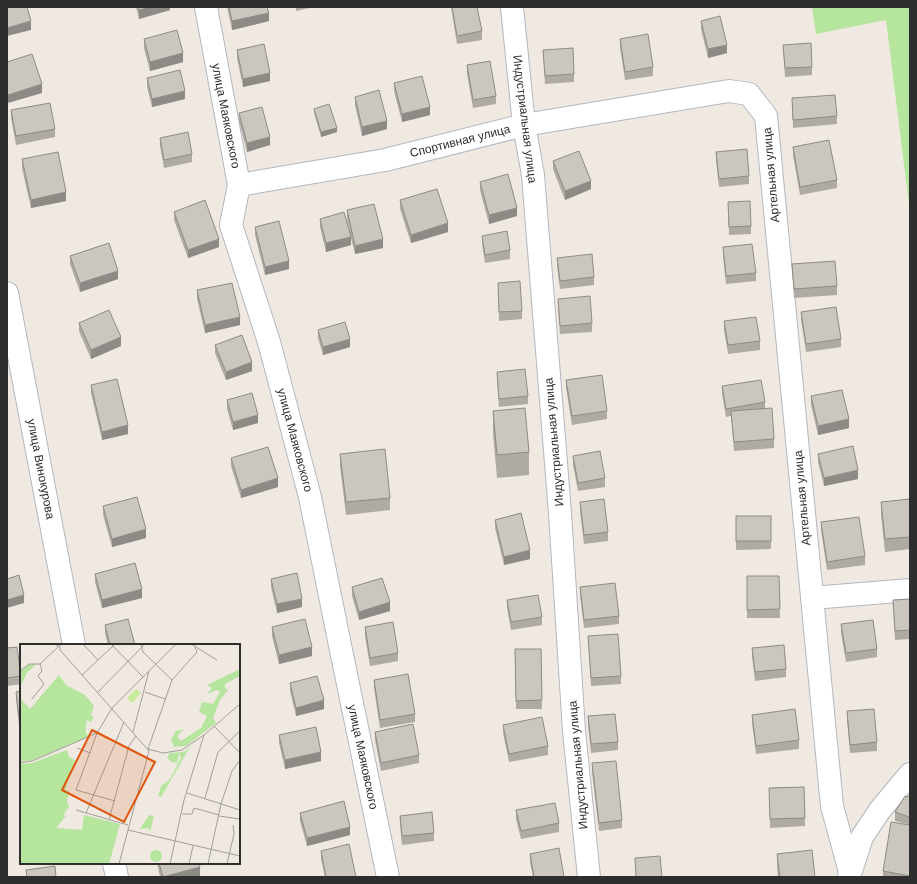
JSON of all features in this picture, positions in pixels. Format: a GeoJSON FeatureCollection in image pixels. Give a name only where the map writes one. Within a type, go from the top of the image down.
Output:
{"type":"FeatureCollection","features":[{"type":"Feature","properties":{"kind":"street","name":"улица Маяковского"},"geometry":{"type":"LineString","coordinates":[[206,7],[239,184],[231,225],[269,342],[310,497],[388,877]]}},
{"type":"Feature","properties":{"kind":"street","name":"Индустриальная улица"},"geometry":{"type":"LineString","coordinates":[[512,7],[524,125],[533,175],[560,513],[574,731],[589,877]]}},
{"type":"Feature","properties":{"kind":"street","name":"Спортивная улица"},"geometry":{"type":"LineString","coordinates":[[239,184],[385,160],[524,125],[730,91],[750,94],[766,116]]}},
{"type":"Feature","properties":{"kind":"street","name":"Артельная улица"},"geometry":{"type":"LineString","coordinates":[[766,116],[832,806],[849,874]]}},
{"type":"Feature","properties":{"kind":"street","name":"улица Винокурова"},"geometry":{"type":"LineString","coordinates":[[7,293],[74,644]]}},
{"type":"Feature","properties":{"kind":"street"},"geometry":{"type":"LineString","coordinates":[[812,598],[910,590]]}},
{"type":"Feature","properties":{"kind":"street"},"geometry":{"type":"LineString","coordinates":[[849,874],[862,837],[880,810],[910,774]]}},
{"type":"Feature","properties":{"kind":"street"},"geometry":{"type":"LineString","coordinates":[[114,864],[117,877]]}},
{"type":"Feature","properties":{"kind":"green space"},"geometry":{"type":"Polygon","coordinates":[[[812,7],[910,7],[910,213],[886,20],[816,34],[812,7]]]}},
{"type":"Feature","properties":{"kind":"building"},"geometry":{"type":"Polygon","coordinates":[[[7,7],[27,7],[31,21],[7,28],[7,7]]]}},
{"type":"Feature","properties":{"kind":"building"},"geometry":{"type":"Polygon","coordinates":[[[138,7],[151,7],[139,10],[138,7]]]}},
{"type":"Feature","properties":{"kind":"building"},"geometry":{"type":"Polygon","coordinates":[[[229,7],[267,7],[269,13],[232,21],[229,7]]]}},
{"type":"Feature","properties":{"kind":"building"},"geometry":{"type":"Polygon","coordinates":[[[452,7],[477,7],[482,31],[457,36],[452,7]]]}},
{"type":"Feature","properties":{"kind":"building"},"geometry":{"type":"Polygon","coordinates":[[[720,16],[727,45],[708,49],[701,21],[720,16]]]}},
{"type":"Feature","properties":{"kind":"building"},"geometry":{"type":"Polygon","coordinates":[[[177,30],[183,53],[150,62],[144,39],[177,30]]]}},
{"type":"Feature","properties":{"kind":"building"},"geometry":{"type":"Polygon","coordinates":[[[648,34],[653,67],[625,72],[620,39],[648,34]]]}},
{"type":"Feature","properties":{"kind":"building"},"geometry":{"type":"Polygon","coordinates":[[[811,43],[812,67],[785,68],[783,45],[811,43]]]}},
{"type":"Feature","properties":{"kind":"building"},"geometry":{"type":"Polygon","coordinates":[[[264,44],[270,73],[243,79],[237,50],[264,44]]]}},
{"type":"Feature","properties":{"kind":"building"},"geometry":{"type":"Polygon","coordinates":[[[573,48],[574,74],[545,76],[543,50],[573,48]]]}},
{"type":"Feature","properties":{"kind":"building"},"geometry":{"type":"Polygon","coordinates":[[[32,54],[42,84],[8,95],[7,62],[32,54]]]}},
{"type":"Feature","properties":{"kind":"building"},"geometry":{"type":"Polygon","coordinates":[[[490,61],[496,96],[473,100],[467,65],[490,61]]]}},
{"type":"Feature","properties":{"kind":"building"},"geometry":{"type":"Polygon","coordinates":[[[180,70],[185,91],[152,99],[147,78],[180,70]]]}},
{"type":"Feature","properties":{"kind":"building"},"geometry":{"type":"Polygon","coordinates":[[[422,76],[430,107],[402,114],[394,83],[422,76]]]}},
{"type":"Feature","properties":{"kind":"building"},"geometry":{"type":"Polygon","coordinates":[[[379,90],[387,121],[362,127],[355,97],[379,90]]]}},
{"type":"Feature","properties":{"kind":"building"},"geometry":{"type":"Polygon","coordinates":[[[835,95],[837,116],[793,120],[792,98],[835,95]]]}},
{"type":"Feature","properties":{"kind":"building"},"geometry":{"type":"Polygon","coordinates":[[[50,103],[55,129],[16,136],[11,110],[50,103]]]}},
{"type":"Feature","properties":{"kind":"building"},"geometry":{"type":"Polygon","coordinates":[[[329,104],[337,128],[321,132],[314,109],[329,104]]]}},
{"type":"Feature","properties":{"kind":"building"},"geometry":{"type":"Polygon","coordinates":[[[262,107],[270,137],[247,143],[239,113],[262,107]]]}},
{"type":"Feature","properties":{"kind":"building"},"geometry":{"type":"Polygon","coordinates":[[[188,132],[192,154],[164,160],[160,138],[188,132]]]}},
{"type":"Feature","properties":{"kind":"building"},"geometry":{"type":"Polygon","coordinates":[[[829,140],[837,180],[800,187],[793,147],[829,140]]]}},
{"type":"Feature","properties":{"kind":"building"},"geometry":{"type":"Polygon","coordinates":[[[747,149],[749,176],[719,179],[716,152],[747,149]]]}},
{"type":"Feature","properties":{"kind":"building"},"geometry":{"type":"Polygon","coordinates":[[[579,151],[591,181],[565,191],[553,161],[579,151]]]}},
{"type":"Feature","properties":{"kind":"building"},"geometry":{"type":"Polygon","coordinates":[[[58,152],[66,192],[31,200],[22,159],[58,152]]]}},
{"type":"Feature","properties":{"kind":"building"},"geometry":{"type":"Polygon","coordinates":[[[508,174],[517,208],[489,215],[480,182],[508,174]]]}},
{"type":"Feature","properties":{"kind":"building"},"geometry":{"type":"Polygon","coordinates":[[[437,189],[448,223],[411,235],[400,200],[437,189]]]}},
{"type":"Feature","properties":{"kind":"building"},"geometry":{"type":"Polygon","coordinates":[[[205,200],[219,239],[188,250],[174,212],[205,200]]]}},
{"type":"Feature","properties":{"kind":"building"},"geometry":{"type":"Polygon","coordinates":[[[750,201],[751,226],[729,227],[728,202],[750,201]]]}},
{"type":"Feature","properties":{"kind":"building"},"geometry":{"type":"Polygon","coordinates":[[[374,204],[383,239],[355,246],[347,210],[374,204]]]}},
{"type":"Feature","properties":{"kind":"building"},"geometry":{"type":"Polygon","coordinates":[[[344,212],[351,237],[326,243],[320,219],[344,212]]]}},
{"type":"Feature","properties":{"kind":"building"},"geometry":{"type":"Polygon","coordinates":[[[279,221],[289,261],[265,267],[255,227],[279,221]]]}},
{"type":"Feature","properties":{"kind":"building"},"geometry":{"type":"Polygon","coordinates":[[[507,231],[510,250],[485,255],[482,236],[507,231]]]}},
{"type":"Feature","properties":{"kind":"building"},"geometry":{"type":"Polygon","coordinates":[[[109,243],[118,271],[80,283],[70,256],[109,243]]]}},
{"type":"Feature","properties":{"kind":"building"},"geometry":{"type":"Polygon","coordinates":[[[752,244],[756,273],[726,276],[723,247],[752,244]]]}},
{"type":"Feature","properties":{"kind":"building"},"geometry":{"type":"Polygon","coordinates":[[[592,254],[594,277],[560,281],[557,258],[592,254]]]}},
{"type":"Feature","properties":{"kind":"building"},"geometry":{"type":"Polygon","coordinates":[[[835,261],[837,286],[794,289],[792,264],[835,261]]]}},
{"type":"Feature","properties":{"kind":"building"},"geometry":{"type":"Polygon","coordinates":[[[520,281],[522,311],[499,312],[498,283],[520,281]]]}},
{"type":"Feature","properties":{"kind":"building"},"geometry":{"type":"Polygon","coordinates":[[[232,283],[240,317],[205,325],[197,290],[232,283]]]}},
{"type":"Feature","properties":{"kind":"building"},"geometry":{"type":"Polygon","coordinates":[[[590,296],[592,323],[560,326],[558,299],[590,296]]]}},
{"type":"Feature","properties":{"kind":"building"},"geometry":{"type":"Polygon","coordinates":[[[836,307],[841,339],[806,344],[801,312],[836,307]]]}},
{"type":"Feature","properties":{"kind":"building"},"geometry":{"type":"Polygon","coordinates":[[[109,310],[121,337],[91,350],[79,323],[109,310]]]}},
{"type":"Feature","properties":{"kind":"building"},"geometry":{"type":"Polygon","coordinates":[[[756,317],[760,341],[728,345],[724,321],[756,317]]]}},
{"type":"Feature","properties":{"kind":"building"},"geometry":{"type":"Polygon","coordinates":[[[345,322],[350,339],[323,347],[318,330],[345,322]]]}},
{"type":"Feature","properties":{"kind":"building"},"geometry":{"type":"Polygon","coordinates":[[[242,335],[252,362],[226,372],[215,345],[242,335]]]}},
{"type":"Feature","properties":{"kind":"building"},"geometry":{"type":"Polygon","coordinates":[[[525,369],[528,396],[499,399],[497,372],[525,369]]]}},
{"type":"Feature","properties":{"kind":"building"},"geometry":{"type":"Polygon","coordinates":[[[602,375],[607,411],[572,416],[566,380],[602,375]]]}},
{"type":"Feature","properties":{"kind":"building"},"geometry":{"type":"Polygon","coordinates":[[[117,379],[128,425],[102,432],[91,385],[117,379]]]}},
{"type":"Feature","properties":{"kind":"building"},"geometry":{"type":"Polygon","coordinates":[[[761,380],[765,402],[726,409],[722,386],[761,380]]]}},
{"type":"Feature","properties":{"kind":"building"},"geometry":{"type":"Polygon","coordinates":[[[842,390],[849,419],[818,426],[811,396],[842,390]]]}},
{"type":"Feature","properties":{"kind":"building"},"geometry":{"type":"Polygon","coordinates":[[[252,393],[258,415],[233,422],[227,400],[252,393]]]}},
{"type":"Feature","properties":{"kind":"building"},"geometry":{"type":"Polygon","coordinates":[[[525,408],[529,452],[497,455],[493,411],[525,408]]]}},
{"type":"Feature","properties":{"kind":"building"},"geometry":{"type":"Polygon","coordinates":[[[772,408],[774,439],[734,442],[731,411],[772,408]]]}},
{"type":"Feature","properties":{"kind":"building"},"geometry":{"type":"Polygon","coordinates":[[[853,446],[858,470],[824,478],[818,454],[853,446]]]}},
{"type":"Feature","properties":{"kind":"building"},"geometry":{"type":"Polygon","coordinates":[[[268,447],[278,478],[241,490],[231,458],[268,447]]]}},
{"type":"Feature","properties":{"kind":"building"},"geometry":{"type":"Polygon","coordinates":[[[385,449],[390,498],[346,502],[340,454],[385,449]]]}},
{"type":"Feature","properties":{"kind":"building"},"geometry":{"type":"Polygon","coordinates":[[[600,451],[605,478],[578,483],[573,456],[600,451]]]}},
{"type":"Feature","properties":{"kind":"building"},"geometry":{"type":"Polygon","coordinates":[[[137,497],[146,529],[112,539],[103,506],[137,497]]]}},
{"type":"Feature","properties":{"kind":"building"},"geometry":{"type":"Polygon","coordinates":[[[604,499],[608,532],[584,535],[580,502],[604,499]]]}},
{"type":"Feature","properties":{"kind":"building"},"geometry":{"type":"Polygon","coordinates":[[[910,499],[910,537],[885,539],[881,502],[910,499]]]}},
{"type":"Feature","properties":{"kind":"building"},"geometry":{"type":"Polygon","coordinates":[[[521,513],[530,550],[504,557],[495,520],[521,513]]]}},
{"type":"Feature","properties":{"kind":"building"},"geometry":{"type":"Polygon","coordinates":[[[736,516],[771,516],[771,541],[736,541],[736,516]]]}},
{"type":"Feature","properties":{"kind":"building"},"geometry":{"type":"Polygon","coordinates":[[[859,517],[865,556],[827,562],[821,522],[859,517]]]}},
{"type":"Feature","properties":{"kind":"building"},"geometry":{"type":"Polygon","coordinates":[[[135,563],[142,589],[102,600],[95,574],[135,563]]]}},
{"type":"Feature","properties":{"kind":"building"},"geometry":{"type":"Polygon","coordinates":[[[297,573],[302,599],[277,604],[271,579],[297,573]]]}},
{"type":"Feature","properties":{"kind":"building"},"geometry":{"type":"Polygon","coordinates":[[[19,575],[24,595],[7,600],[7,579],[19,575]]]}},
{"type":"Feature","properties":{"kind":"building"},"geometry":{"type":"Polygon","coordinates":[[[747,576],[779,576],[780,609],[747,610],[747,576]]]}},
{"type":"Feature","properties":{"kind":"building"},"geometry":{"type":"Polygon","coordinates":[[[382,578],[390,602],[359,612],[352,587],[382,578]]]}},
{"type":"Feature","properties":{"kind":"building"},"geometry":{"type":"Polygon","coordinates":[[[615,583],[619,616],[584,620],[580,587],[615,583]]]}},
{"type":"Feature","properties":{"kind":"building"},"geometry":{"type":"Polygon","coordinates":[[[538,595],[542,617],[511,622],[507,600],[538,595]]]}},
{"type":"Feature","properties":{"kind":"building"},"geometry":{"type":"Polygon","coordinates":[[[910,599],[910,630],[895,631],[893,600],[910,599]]]}},
{"type":"Feature","properties":{"kind":"building"},"geometry":{"type":"Polygon","coordinates":[[[128,619],[135,644],[110,644],[105,625],[128,619]]]}},
{"type":"Feature","properties":{"kind":"building"},"geometry":{"type":"Polygon","coordinates":[[[305,619],[312,647],[279,655],[272,627],[305,619]]]}},
{"type":"Feature","properties":{"kind":"building"},"geometry":{"type":"Polygon","coordinates":[[[873,620],[877,649],[846,653],[841,624],[873,620]]]}},
{"type":"Feature","properties":{"kind":"building"},"geometry":{"type":"Polygon","coordinates":[[[393,622],[398,653],[370,658],[365,627],[393,622]]]}},
{"type":"Feature","properties":{"kind":"building"},"geometry":{"type":"Polygon","coordinates":[[[618,634],[621,676],[591,678],[588,636],[618,634]]]}},
{"type":"Feature","properties":{"kind":"building"},"geometry":{"type":"Polygon","coordinates":[[[784,645],[786,669],[755,672],[752,648],[784,645]]]}},
{"type":"Feature","properties":{"kind":"building"},"geometry":{"type":"Polygon","coordinates":[[[17,647],[20,676],[7,678],[7,648],[17,647]]]}},
{"type":"Feature","properties":{"kind":"building"},"geometry":{"type":"Polygon","coordinates":[[[515,649],[541,649],[542,700],[516,701],[515,649]]]}},
{"type":"Feature","properties":{"kind":"building"},"geometry":{"type":"Polygon","coordinates":[[[408,674],[415,714],[380,720],[374,680],[408,674]]]}},
{"type":"Feature","properties":{"kind":"building"},"geometry":{"type":"Polygon","coordinates":[[[317,676],[324,700],[296,708],[290,683],[317,676]]]}},
{"type":"Feature","properties":{"kind":"building"},"geometry":{"type":"Polygon","coordinates":[[[20,691],[19,717],[16,692],[20,691]]]}},
{"type":"Feature","properties":{"kind":"building"},"geometry":{"type":"Polygon","coordinates":[[[795,709],[799,740],[756,746],[752,715],[795,709]]]}},
{"type":"Feature","properties":{"kind":"building"},"geometry":{"type":"Polygon","coordinates":[[[874,709],[877,742],[850,745],[847,711],[874,709]]]}},
{"type":"Feature","properties":{"kind":"building"},"geometry":{"type":"Polygon","coordinates":[[[615,714],[618,742],[591,744],[588,716],[615,714]]]}},
{"type":"Feature","properties":{"kind":"building"},"geometry":{"type":"Polygon","coordinates":[[[542,717],[548,746],[509,754],[503,725],[542,717]]]}},
{"type":"Feature","properties":{"kind":"building"},"geometry":{"type":"Polygon","coordinates":[[[413,724],[419,755],[381,763],[375,732],[413,724]]]}},
{"type":"Feature","properties":{"kind":"building"},"geometry":{"type":"Polygon","coordinates":[[[316,727],[321,752],[285,760],[279,735],[316,727]]]}},
{"type":"Feature","properties":{"kind":"building"},"geometry":{"type":"Polygon","coordinates":[[[616,761],[622,820],[599,823],[592,763],[616,761]]]}},
{"type":"Feature","properties":{"kind":"building"},"geometry":{"type":"Polygon","coordinates":[[[804,787],[805,818],[770,819],[769,788],[804,787]]]}},
{"type":"Feature","properties":{"kind":"building"},"geometry":{"type":"Polygon","coordinates":[[[905,796],[910,797],[909,817],[895,812],[905,796]]]}},
{"type":"Feature","properties":{"kind":"building"},"geometry":{"type":"Polygon","coordinates":[[[344,801],[350,827],[307,838],[300,813],[344,801]]]}},
{"type":"Feature","properties":{"kind":"building"},"geometry":{"type":"Polygon","coordinates":[[[555,803],[559,823],[521,831],[516,810],[555,803]]]}},
{"type":"Feature","properties":{"kind":"building"},"geometry":{"type":"Polygon","coordinates":[[[432,812],[434,833],[402,836],[400,816],[432,812]]]}},
{"type":"Feature","properties":{"kind":"building"},"geometry":{"type":"Polygon","coordinates":[[[891,822],[910,825],[910,876],[883,871],[891,822]]]}},
{"type":"Feature","properties":{"kind":"building"},"geometry":{"type":"Polygon","coordinates":[[[349,844],[356,877],[326,877],[321,851],[349,844]]]}},
{"type":"Feature","properties":{"kind":"building"},"geometry":{"type":"Polygon","coordinates":[[[559,848],[564,877],[534,877],[530,854],[559,848]]]}},
{"type":"Feature","properties":{"kind":"building"},"geometry":{"type":"Polygon","coordinates":[[[812,850],[815,877],[780,877],[777,854],[812,850]]]}},
{"type":"Feature","properties":{"kind":"building"},"geometry":{"type":"Polygon","coordinates":[[[660,856],[662,877],[636,877],[635,858],[660,856]]]}},
{"type":"Feature","properties":{"kind":"building"},"geometry":{"type":"Polygon","coordinates":[[[159,864],[199,864],[200,867],[163,877],[159,864]]]}},
{"type":"Feature","properties":{"kind":"building"},"geometry":{"type":"Polygon","coordinates":[[[55,866],[56,877],[27,877],[26,870],[55,866]]]}}]}
